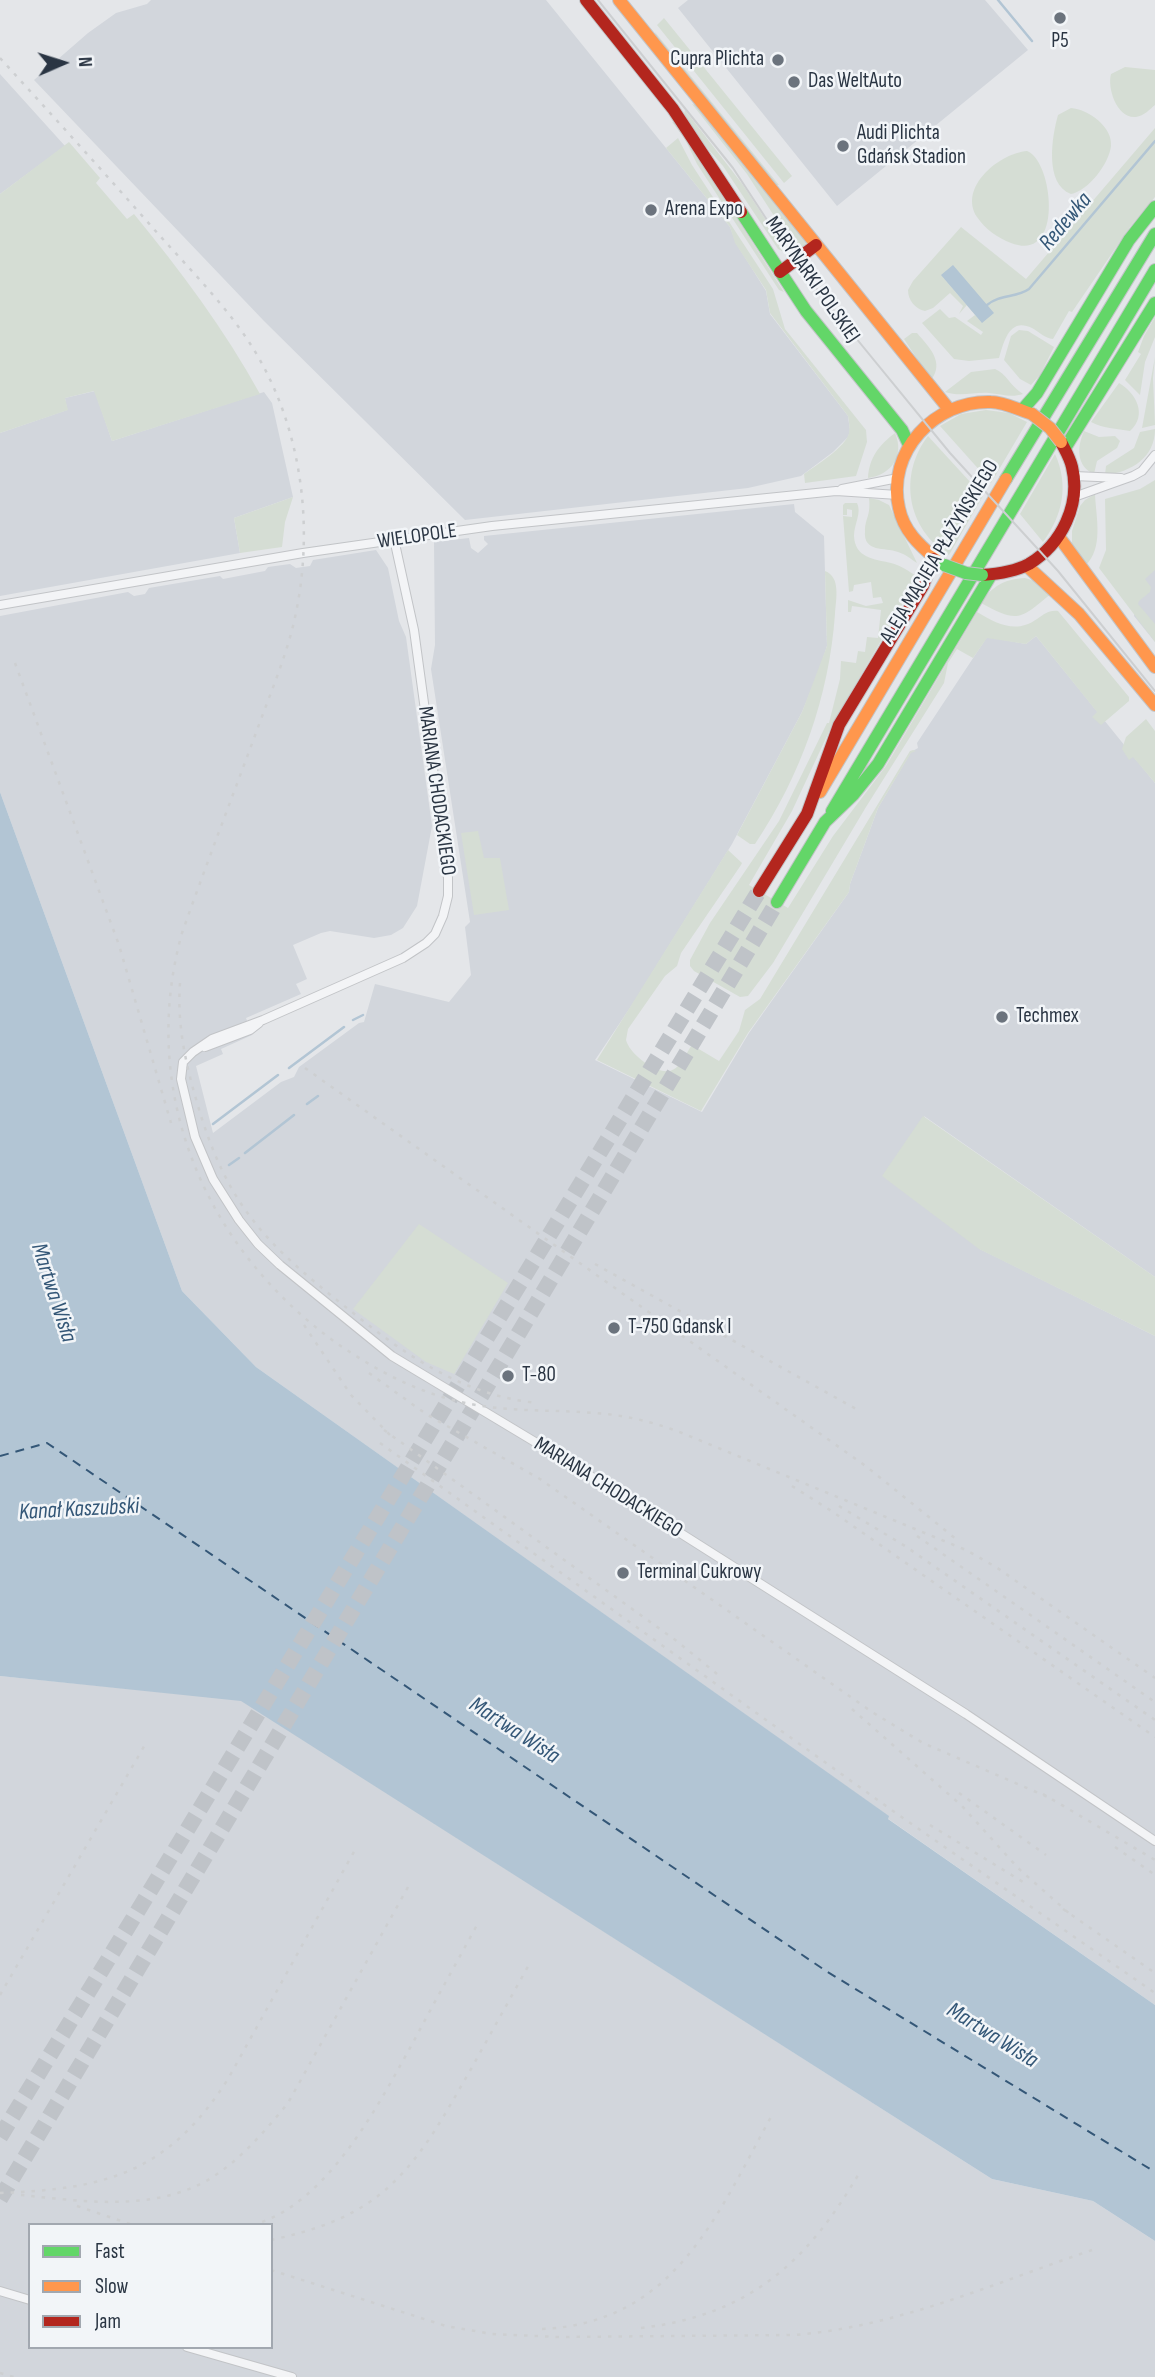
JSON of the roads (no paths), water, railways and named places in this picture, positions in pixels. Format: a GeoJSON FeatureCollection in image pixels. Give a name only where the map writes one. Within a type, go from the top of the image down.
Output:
{"type":"FeatureCollection","features":[{"type":"Feature","properties":{"kind":"main road","name":"MARYNARKI POLSKIEJ"},"geometry":{"type":"LineString","coordinates":[[586,0],[673,109],[806,311],[902,430],[909,445]]}},
{"type":"Feature","properties":{"kind":"main road","name":"MARYNARKI POLSKIEJ"},"geometry":{"type":"LineString","coordinates":[[619,0],[948,408]]}},
{"type":"Feature","properties":{"kind":"main road"},"geometry":{"type":"LineString","coordinates":[[623,47],[643,30]]}},
{"type":"Feature","properties":{"kind":"main road"},"geometry":{"type":"LineString","coordinates":[[673,109],[693,93]]}},
{"type":"Feature","properties":{"kind":"main road"},"geometry":{"type":"LineString","coordinates":[[1027,412],[1129,240],[1155,207]]}},
{"type":"Feature","properties":{"kind":"main road","name":"ALEJA MACIEJA PŁAŻYŃSKIEGO"},"geometry":{"type":"LineString","coordinates":[[759,891],[1060,386],[1155,234]]}},
{"type":"Feature","properties":{"kind":"main road"},"geometry":{"type":"LineString","coordinates":[[780,272],[816,245]]}},
{"type":"Feature","properties":{"kind":"main road","name":"ALEJA MACIEJA PŁAŻYŃSKIEGO"},"geometry":{"type":"LineString","coordinates":[[777,902],[1070,408],[1155,270]]}},
{"type":"Feature","properties":{"kind":"main road"},"geometry":{"type":"LineString","coordinates":[[1063,445],[1155,303]]}},
{"type":"Feature","properties":{"kind":"main road"},"geometry":{"type":"LineString","coordinates":[[991,401],[1027,412],[1046,424],[1063,445],[1074,476],[1074,497],[1069,518],[1059,537],[1048,551],[1027,566],[986,575],[966,573],[938,562],[918,544],[906,526],[898,495],[898,478],[909,445],[925,424],[948,408],[969,402],[991,401]]}},
{"type":"Feature","properties":{"kind":"main road"},"geometry":{"type":"LineString","coordinates":[[1059,537],[1155,667]]}},
{"type":"Feature","properties":{"kind":"main road"},"geometry":{"type":"LineString","coordinates":[[807,814],[839,725],[938,562]]}},
{"type":"Feature","properties":{"kind":"main road"},"geometry":{"type":"LineString","coordinates":[[1027,566],[1073,607],[1155,705]]}},
{"type":"Feature","properties":{"kind":"main road"},"geometry":{"type":"LineString","coordinates":[[825,822],[853,795],[878,764],[986,575]]}},
{"type":"Feature","properties":{"kind":"street"},"geometry":{"type":"LineString","coordinates":[[1074,497],[1142,471],[1155,455]]}},
{"type":"Feature","properties":{"kind":"street"},"geometry":{"type":"LineString","coordinates":[[1074,476],[1128,478]]}},
{"type":"Feature","properties":{"kind":"street","name":"WIELOPOLE"},"geometry":{"type":"LineString","coordinates":[[0,605],[394,540],[504,525],[836,491],[898,478]]}},
{"type":"Feature","properties":{"kind":"street","name":"WIELOPOLE"},"geometry":{"type":"LineString","coordinates":[[836,491],[898,495]]}},
{"type":"Feature","properties":{"kind":"street","name":"MARIANA CHODACKIEGO"},"geometry":{"type":"LineString","coordinates":[[394,540],[414,629],[448,878],[448,897],[443,916],[435,934],[403,958],[212,1039],[183,1062],[181,1079],[195,1137],[213,1179],[258,1244],[320,1299],[407,1366],[558,1455],[966,1714],[1155,1841]]}},
{"type":"Feature","properties":{"kind":"street"},"geometry":{"type":"LineString","coordinates":[[0,2291],[28,2299]]}},
{"type":"Feature","properties":{"kind":"street"},"geometry":{"type":"LineString","coordinates":[[194,2349],[292,2377]]}},
{"type":"Feature","properties":{"kind":"water"},"geometry":{"type":"Polygon","coordinates":[[[953,265],[994,313],[982,323],[941,275],[953,265]]]}},
{"type":"Feature","properties":{"kind":"water"},"geometry":{"type":"Polygon","coordinates":[[[0,792],[182,1291],[256,1367],[889,1816],[888,1819],[1155,2005],[1155,2241],[1093,2201],[992,2179],[241,1701],[0,1676],[0,792]]]}},
{"type":"Feature","properties":{"kind":"waterway"},"geometry":{"type":"LineString","coordinates":[[998,0],[1032,41]]}},
{"type":"Feature","properties":{"kind":"waterway","name":"Redewka"},"geometry":{"type":"LineString","coordinates":[[987,305],[1029,289],[1155,141]]}},
{"type":"Feature","properties":{"kind":"waterway"},"geometry":{"type":"LineString","coordinates":[[353,1020],[363,1015]]}},
{"type":"Feature","properties":{"kind":"waterway"},"geometry":{"type":"LineString","coordinates":[[289,1068],[344,1027]]}},
{"type":"Feature","properties":{"kind":"waterway"},"geometry":{"type":"LineString","coordinates":[[213,1124],[278,1075]]}},
{"type":"Feature","properties":{"kind":"waterway"},"geometry":{"type":"LineString","coordinates":[[307,1104],[318,1096]]}},
{"type":"Feature","properties":{"kind":"waterway"},"geometry":{"type":"LineString","coordinates":[[245,1153],[294,1115]]}},
{"type":"Feature","properties":{"kind":"waterway"},"geometry":{"type":"LineString","coordinates":[[229,1165],[239,1158]]}},
{"type":"Feature","properties":{"kind":"tunnel"},"geometry":{"type":"LineString","coordinates":[[0,2137],[759,891]]}},
{"type":"Feature","properties":{"kind":"tunnel"},"geometry":{"type":"LineString","coordinates":[[0,2199],[777,902]]}},
{"type":"Feature","properties":{"kind":"tram line"},"geometry":{"type":"LineString","coordinates":[[598,0],[733,168],[788,252],[842,321],[950,453],[1058,571],[1155,691]]}},
{"type":"Feature","properties":{"kind":"railway"},"geometry":{"type":"LineString","coordinates":[[0,58],[235,322],[265,369],[280,404],[292,440],[300,478],[303,555],[300,593],[292,630],[182,933],[171,992],[169,1050],[177,1107],[193,1161],[217,1213],[250,1260],[289,1304],[335,1342],[406,1383],[471,1404],[507,1409],[617,1415],[682,1433],[966,1550],[996,1567],[1155,1678]]}},
{"type":"Feature","properties":{"kind":"railway"},"geometry":{"type":"LineString","coordinates":[[15,663],[119,945],[171,1123]]}},
{"type":"Feature","properties":{"kind":"railway"},"geometry":{"type":"LineString","coordinates":[[180,983],[183,1042],[196,1099],[223,1172],[257,1226],[278,1249],[330,1295],[422,1362],[488,1393],[537,1403]]}},
{"type":"Feature","properties":{"kind":"railway"},"geometry":{"type":"LineString","coordinates":[[305,1068],[867,1467],[956,1539]]}},
{"type":"Feature","properties":{"kind":"railway"},"geometry":{"type":"LineString","coordinates":[[595,1264],[858,1410]]}},
{"type":"Feature","properties":{"kind":"railway"},"geometry":{"type":"LineString","coordinates":[[304,1325],[351,1395],[392,1437]]}},
{"type":"Feature","properties":{"kind":"railway"},"geometry":{"type":"LineString","coordinates":[[369,1373],[426,1414],[540,1479],[872,1712],[923,1743],[1050,1798]]}},
{"type":"Feature","properties":{"kind":"railway"},"geometry":{"type":"LineString","coordinates":[[384,1430],[678,1642],[717,1674]]}},
{"type":"Feature","properties":{"kind":"railway"},"geometry":{"type":"LineString","coordinates":[[380,1443],[893,1811],[1155,1993]]}},
{"type":"Feature","properties":{"kind":"railway"},"geometry":{"type":"LineString","coordinates":[[792,1486],[1155,1737]]}},
{"type":"Feature","properties":{"kind":"railway"},"geometry":{"type":"LineString","coordinates":[[839,1506],[905,1546],[1155,1720]]}},
{"type":"Feature","properties":{"kind":"railway"},"geometry":{"type":"LineString","coordinates":[[917,1536],[1155,1702]]}},
{"type":"Feature","properties":{"kind":"railway"},"geometry":{"type":"LineString","coordinates":[[852,1709],[962,1806],[1018,1868],[1071,1915]]}},
{"type":"Feature","properties":{"kind":"railway"},"geometry":{"type":"LineString","coordinates":[[0,1995],[146,1743]]}},
{"type":"Feature","properties":{"kind":"railway"},"geometry":{"type":"LineString","coordinates":[[959,1793],[1046,1855]]}},
{"type":"Feature","properties":{"kind":"railway"},"geometry":{"type":"LineString","coordinates":[[1043,1794],[1155,1860]]}},
{"type":"Feature","properties":{"kind":"railway"},"geometry":{"type":"LineString","coordinates":[[930,1825],[1023,1882]]}},
{"type":"Feature","properties":{"kind":"railway"},"geometry":{"type":"LineString","coordinates":[[1115,1847],[1155,1875]]}},
{"type":"Feature","properties":{"kind":"railway"},"geometry":{"type":"LineString","coordinates":[[0,2193],[72,2187],[103,2180],[131,2170],[182,2136],[205,2111],[228,2079],[356,1848]]}},
{"type":"Feature","properties":{"kind":"railway"},"geometry":{"type":"LineString","coordinates":[[21,2195],[91,2201],[139,2201],[184,2191],[218,2174],[240,2156],[288,2103],[408,1887]]}},
{"type":"Feature","properties":{"kind":"railway"},"geometry":{"type":"LineString","coordinates":[[1063,1909],[1155,1973]]}},
{"type":"Feature","properties":{"kind":"railway"},"geometry":{"type":"LineString","coordinates":[[257,2223],[279,2214],[305,2196],[349,2148],[386,2090],[477,1925]]}},
{"type":"Feature","properties":{"kind":"railway"},"geometry":{"type":"LineString","coordinates":[[273,2239],[316,2228],[345,2216],[371,2201],[398,2178],[422,2150],[443,2118],[531,1961]]}},
{"type":"Feature","properties":{"kind":"railway"},"geometry":{"type":"LineString","coordinates":[[542,2329],[588,2322],[626,2307],[659,2285],[686,2257],[710,2225],[772,2115]]}},
{"type":"Feature","properties":{"kind":"railway"},"geometry":{"type":"LineString","coordinates":[[641,2328],[714,2311],[745,2297],[772,2279],[820,2232],[861,2170]]}},
{"type":"Feature","properties":{"kind":"railway"},"geometry":{"type":"LineString","coordinates":[[77,2206],[127,2223]]}},
{"type":"Feature","properties":{"kind":"railway"},"geometry":{"type":"LineString","coordinates":[[273,2271],[446,2326],[492,2334],[558,2337],[794,2335],[870,2323],[908,2313],[1092,2250]]}},
{"type":"Feature","properties":{"kind":"railway"},"geometry":{"type":"LineString","coordinates":[[0,2373],[14,2377]]}},
{"type":"Feature","properties":{"kind":"place","name":"P5"},"geometry":{"type":"Point","coordinates":[1060,18]}},
{"type":"Feature","properties":{"kind":"place","name":"Cupra Plichta"},"geometry":{"type":"Point","coordinates":[778,60]}},
{"type":"Feature","properties":{"kind":"place","name":"Das WeltAuto"},"geometry":{"type":"Point","coordinates":[794,82]}},
{"type":"Feature","properties":{"kind":"place","name":"Audi Plichta Gdańsk Stadion"},"geometry":{"type":"Point","coordinates":[843,146]}},
{"type":"Feature","properties":{"kind":"place","name":"Arena Expo"},"geometry":{"type":"Point","coordinates":[651,210]}},
{"type":"Feature","properties":{"kind":"place","name":"Techmex"},"geometry":{"type":"Point","coordinates":[1002,1017]}},
{"type":"Feature","properties":{"kind":"place","name":"T-750 Gdansk I"},"geometry":{"type":"Point","coordinates":[614,1328]}},
{"type":"Feature","properties":{"kind":"place","name":"T-80"},"geometry":{"type":"Point","coordinates":[508,1376]}},
{"type":"Feature","properties":{"kind":"place","name":"Terminal Cukrowy"},"geometry":{"type":"Point","coordinates":[623,1573]}},
{"type":"Feature","properties":{"kind":"water label","name":"Martwa Wisła"},"geometry":{"type":"Point","coordinates":[53,1293]}},
{"type":"Feature","properties":{"kind":"water label","name":"Kanał Kaszubski"},"geometry":{"type":"Point","coordinates":[79,1510]}},
{"type":"Feature","properties":{"kind":"water label","name":"Martwa Wisła"},"geometry":{"type":"Point","coordinates":[514,1731]}},
{"type":"Feature","properties":{"kind":"water label","name":"Martwa Wisła"},"geometry":{"type":"Point","coordinates":[992,2036]}}]}
